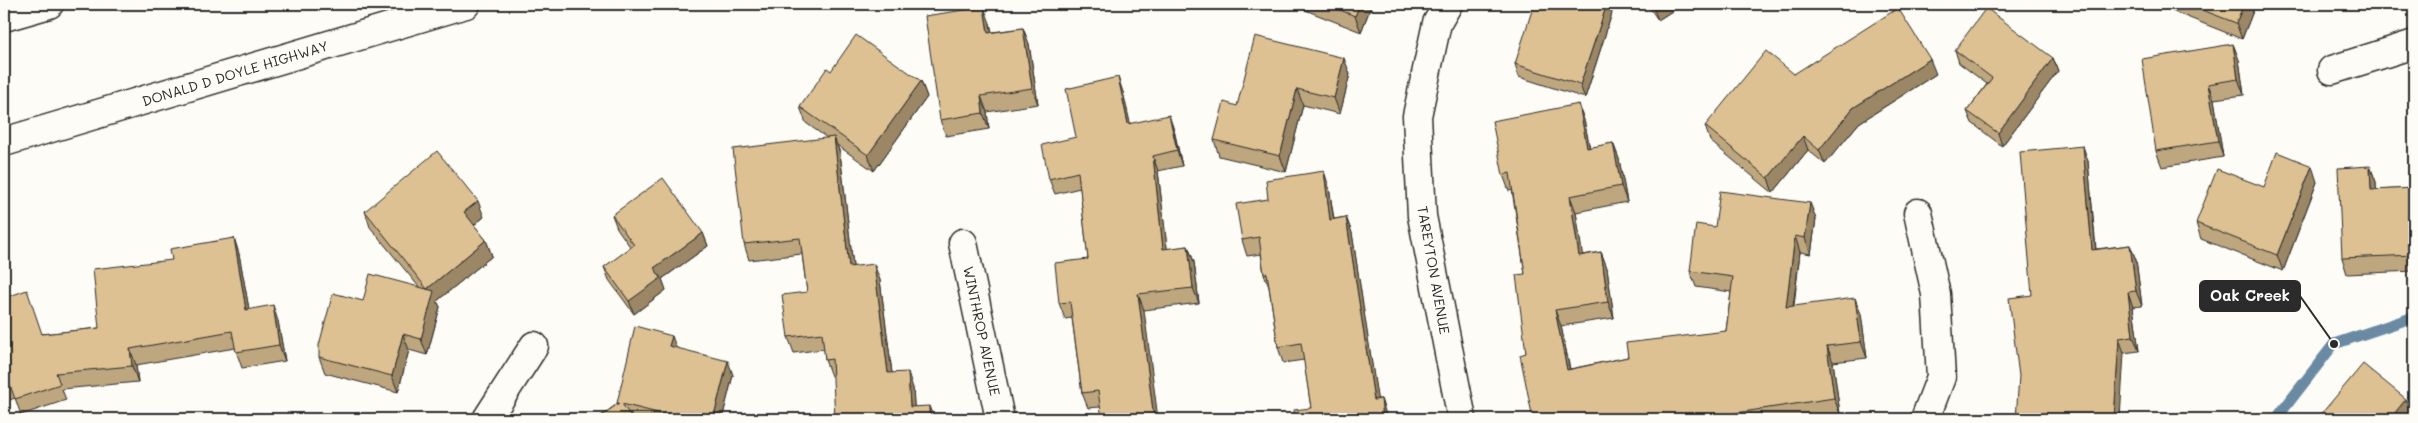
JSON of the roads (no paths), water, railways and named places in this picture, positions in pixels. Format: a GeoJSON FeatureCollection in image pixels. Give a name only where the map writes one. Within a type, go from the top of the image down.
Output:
{"type":"FeatureCollection","features":[{"type":"Feature","properties":{"kind":"main road"},"geometry":{"type":"LineString","coordinates":[[4,17],[49,4]]}},
{"type":"Feature","properties":{"kind":"main road","name":"DONALD D DOYLE HIGHWAY"},"geometry":{"type":"LineString","coordinates":[[4,142],[466,4]]}},
{"type":"Feature","properties":{"kind":"main road","name":"TAREYTON AVENUE"},"geometry":{"type":"LineString","coordinates":[[1448,4],[1437,23],[1417,116],[1422,216],[1462,419]]}},
{"type":"Feature","properties":{"kind":"main road"},"geometry":{"type":"LineString","coordinates":[[2332,70],[2414,44]]}},
{"type":"Feature","properties":{"kind":"main road"},"geometry":{"type":"LineString","coordinates":[[1918,213],[1936,294],[1941,377],[1924,419]]}},
{"type":"Feature","properties":{"kind":"main road","name":"WINTHROP AVENUE"},"geometry":{"type":"LineString","coordinates":[[963,243],[1000,419]]}},
{"type":"Feature","properties":{"kind":"main road"},"geometry":{"type":"LineString","coordinates":[[488,419],[534,346]]}},
{"type":"Feature","properties":{"kind":"waterway"},"geometry":{"type":"LineString","coordinates":[[2276,419],[2334,344],[2414,317]]}},
{"type":"Feature","properties":{"kind":"place","name":"Oak Creek"},"geometry":{"type":"Point","coordinates":[2334,344]}}]}
